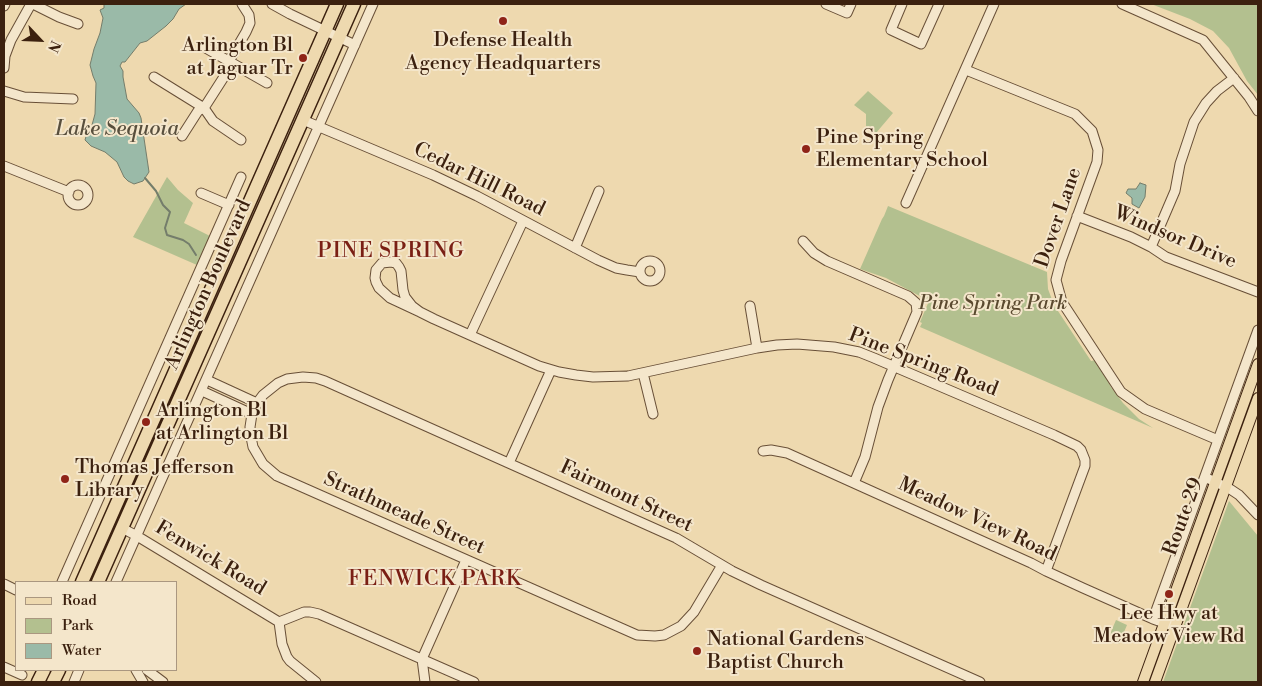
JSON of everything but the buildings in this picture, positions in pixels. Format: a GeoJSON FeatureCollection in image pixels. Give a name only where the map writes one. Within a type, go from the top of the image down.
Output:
{"type":"FeatureCollection","features":[{"type":"Feature","properties":{"kind":"highway","name":"Arlington Boulevard"},"geometry":{"type":"LineString","coordinates":[[82,581],[337,4]]}},
{"type":"Feature","properties":{"kind":"highway"},"geometry":{"type":"LineString","coordinates":[[339,37],[335,28],[346,4]]}},
{"type":"Feature","properties":{"kind":"highway","name":"Arlington Boulevard"},"geometry":{"type":"LineString","coordinates":[[98,581],[354,4]]}},
{"type":"Feature","properties":{"kind":"main road","name":"Route 29"},"geometry":{"type":"LineString","coordinates":[[1143,682],[1215,483],[1256,381],[1258,364]]}},
{"type":"Feature","properties":{"kind":"main road","name":"Route 29"},"geometry":{"type":"LineString","coordinates":[[1155,682],[1258,398]]}},
{"type":"Feature","properties":{"kind":"street"},"geometry":{"type":"LineString","coordinates":[[4,68],[5,56],[11,40],[32,4],[78,24]]}},
{"type":"Feature","properties":{"kind":"street"},"geometry":{"type":"LineString","coordinates":[[182,136],[198,111],[204,108],[229,69],[229,60],[246,32],[250,23],[249,15],[242,4]]}},
{"type":"Feature","properties":{"kind":"street"},"geometry":{"type":"LineString","coordinates":[[272,4],[355,45]]}},
{"type":"Feature","properties":{"kind":"street"},"geometry":{"type":"LineString","coordinates":[[116,581],[373,4]]}},
{"type":"Feature","properties":{"kind":"street"},"geometry":{"type":"LineString","coordinates":[[826,4],[847,13],[851,4]]}},
{"type":"Feature","properties":{"kind":"street"},"geometry":{"type":"LineString","coordinates":[[902,4],[890,30],[921,44],[939,4]]}},
{"type":"Feature","properties":{"kind":"street"},"geometry":{"type":"LineString","coordinates":[[906,203],[994,4]]}},
{"type":"Feature","properties":{"kind":"street"},"geometry":{"type":"LineString","coordinates":[[1122,4],[1204,40],[1258,111]]}},
{"type":"Feature","properties":{"kind":"street"},"geometry":{"type":"LineString","coordinates":[[204,47],[267,83]]}},
{"type":"Feature","properties":{"kind":"street","name":"Dover Lane"},"geometry":{"type":"LineString","coordinates":[[966,70],[1075,114],[1092,131],[1098,150],[1097,162],[1060,261],[1056,280],[1062,302],[1121,392],[1144,409],[1218,440]]}},
{"type":"Feature","properties":{"kind":"street"},"geometry":{"type":"LineString","coordinates":[[154,77],[204,108],[213,121],[241,140]]}},
{"type":"Feature","properties":{"kind":"street"},"geometry":{"type":"LineString","coordinates":[[1151,247],[1175,191],[1180,164],[1194,122],[1206,103],[1234,78]]}},
{"type":"Feature","properties":{"kind":"street"},"geometry":{"type":"LineString","coordinates":[[4,91],[24,97],[72,99]]}},
{"type":"Feature","properties":{"kind":"street","name":"Cedar Hill Road"},"geometry":{"type":"LineString","coordinates":[[303,120],[433,175],[616,268],[640,272]]}},
{"type":"Feature","properties":{"kind":"street"},"geometry":{"type":"LineString","coordinates":[[4,166],[68,192]]}},
{"type":"Feature","properties":{"kind":"street"},"geometry":{"type":"LineString","coordinates":[[62,581],[241,176]]}},
{"type":"Feature","properties":{"kind":"street"},"geometry":{"type":"LineString","coordinates":[[575,248],[599,191]]}},
{"type":"Feature","properties":{"kind":"street"},"geometry":{"type":"LineString","coordinates":[[201,193],[229,204]]}},
{"type":"Feature","properties":{"kind":"street","name":"Windsor Drive"},"geometry":{"type":"LineString","coordinates":[[1077,216],[1131,236],[1166,257],[1257,289]]}},
{"type":"Feature","properties":{"kind":"street"},"geometry":{"type":"LineString","coordinates":[[470,335],[523,220]]}},
{"type":"Feature","properties":{"kind":"street"},"geometry":{"type":"LineString","coordinates":[[803,241],[814,253],[827,261],[908,296],[916,302],[916,312],[878,406],[865,457],[854,484]]}},
{"type":"Feature","properties":{"kind":"street","name":"Pine Spring Road"},"geometry":{"type":"LineString","coordinates":[[420,312],[405,297],[399,267],[391,262],[378,266],[375,278],[379,288],[390,298],[420,312],[470,335],[539,366],[576,375],[594,377],[628,376],[777,345],[797,344],[834,347],[859,352],[1060,438],[1081,450],[1085,466],[1046,571]]}},
{"type":"Feature","properties":{"kind":"street"},"geometry":{"type":"LineString","coordinates":[[226,292],[243,299]]}},
{"type":"Feature","properties":{"kind":"street"},"geometry":{"type":"LineString","coordinates":[[186,303],[202,310]]}},
{"type":"Feature","properties":{"kind":"street"},"geometry":{"type":"LineString","coordinates":[[750,306],[757,348]]}},
{"type":"Feature","properties":{"kind":"street"},"geometry":{"type":"LineString","coordinates":[[1153,619],[1258,330]]}},
{"type":"Feature","properties":{"kind":"street"},"geometry":{"type":"LineString","coordinates":[[509,463],[551,370]]}},
{"type":"Feature","properties":{"kind":"street"},"geometry":{"type":"LineString","coordinates":[[643,372],[653,414]]}},
{"type":"Feature","properties":{"kind":"street","name":"Fairmont Street"},"geometry":{"type":"LineString","coordinates":[[252,414],[258,403],[270,389],[287,379],[316,378],[676,538],[761,585],[980,682]]}},
{"type":"Feature","properties":{"kind":"street"},"geometry":{"type":"LineString","coordinates":[[207,380],[258,403]]}},
{"type":"Feature","properties":{"kind":"street"},"geometry":{"type":"LineString","coordinates":[[202,391],[252,414]]}},
{"type":"Feature","properties":{"kind":"street","name":"Strathmeade Street"},"geometry":{"type":"LineString","coordinates":[[252,414],[250,428],[253,447],[263,464],[277,476],[628,633],[646,637],[664,635],[673,631],[688,620],[694,612],[722,565]]}},
{"type":"Feature","properties":{"kind":"street"},"geometry":{"type":"LineString","coordinates":[[130,428],[147,435]]}},
{"type":"Feature","properties":{"kind":"street","name":"Meadow View Road"},"geometry":{"type":"LineString","coordinates":[[763,451],[771,450],[787,453],[1153,619],[1175,627]]}},
{"type":"Feature","properties":{"kind":"street"},"geometry":{"type":"LineString","coordinates":[[1205,477],[1239,495],[1258,515]]}},
{"type":"Feature","properties":{"kind":"street","name":"Fenwick Road"},"geometry":{"type":"LineString","coordinates":[[122,528],[279,622]]}},
{"type":"Feature","properties":{"kind":"street"},"geometry":{"type":"LineString","coordinates":[[425,682],[422,659],[466,560]]}},
{"type":"Feature","properties":{"kind":"street"},"geometry":{"type":"LineString","coordinates":[[316,682],[287,657],[279,622],[304,612],[314,612],[474,682]]}},
{"type":"Feature","properties":{"kind":"street"},"geometry":{"type":"LineString","coordinates":[[4,667],[22,676]]}},
{"type":"Feature","properties":{"kind":"street"},"geometry":{"type":"LineString","coordinates":[[137,671],[143,682]]}},
{"type":"Feature","properties":{"kind":"street"},"geometry":{"type":"LineString","coordinates":[[148,671],[163,682]]}},
{"type":"Feature","properties":{"kind":"green space"},"geometry":{"type":"Polygon","coordinates":[[[1151,4],[1258,4],[1258,95],[1247,81],[1229,48],[1213,31],[1190,19],[1151,4]]]}},
{"type":"Feature","properties":{"kind":"green space"},"geometry":{"type":"Polygon","coordinates":[[[868,91],[893,113],[876,133],[866,126],[866,114],[854,105],[868,91]]]}},
{"type":"Feature","properties":{"kind":"green space"},"geometry":{"type":"Polygon","coordinates":[[[167,177],[193,203],[184,223],[210,236],[197,265],[133,237],[167,177]]]}},
{"type":"Feature","properties":{"kind":"green space","name":"Pine Spring Park"},"geometry":{"type":"Polygon","coordinates":[[[888,206],[1047,272],[1048,289],[1054,305],[1091,361],[1097,360],[1111,387],[1123,403],[1139,419],[1153,428],[920,327],[922,323],[920,322],[929,301],[886,278],[860,269],[888,206]]]}},
{"type":"Feature","properties":{"kind":"green space"},"geometry":{"type":"Polygon","coordinates":[[[1229,501],[1258,536],[1258,682],[1163,682],[1229,501]]]}},
{"type":"Feature","properties":{"kind":"green space"},"geometry":{"type":"Polygon","coordinates":[[[1116,620],[1127,625],[1119,644],[1108,639],[1116,620]]]}},
{"type":"Feature","properties":{"kind":"water","name":"Lake Sequoia"},"geometry":{"type":"Polygon","coordinates":[[[104,4],[186,4],[179,9],[166,26],[147,41],[140,43],[120,66],[123,71],[127,99],[141,118],[149,172],[143,181],[134,184],[124,177],[117,162],[105,152],[91,146],[85,140],[95,114],[96,83],[90,65],[100,33],[103,18],[100,10],[104,8],[104,4]]]}},
{"type":"Feature","properties":{"kind":"water"},"geometry":{"type":"Polygon","coordinates":[[[1140,183],[1146,185],[1145,197],[1139,208],[1132,204],[1132,198],[1126,193],[1128,189],[1136,189],[1140,183]]]}},
{"type":"Feature","properties":{"kind":"waterway"},"geometry":{"type":"LineString","coordinates":[[145,178],[170,212],[165,228],[167,235],[189,244],[196,255]]}},
{"type":"Feature","properties":{"kind":"place","name":"Defense Health Agency Headquarters"},"geometry":{"type":"Point","coordinates":[503,21]}},
{"type":"Feature","properties":{"kind":"place","name":"Arlington Bl at Jaguar Tr"},"geometry":{"type":"Point","coordinates":[303,58]}},
{"type":"Feature","properties":{"kind":"place","name":"Pine Spring Elementary School"},"geometry":{"type":"Point","coordinates":[806,149]}},
{"type":"Feature","properties":{"kind":"place","name":"Arlington Bl at Arlington Bl"},"geometry":{"type":"Point","coordinates":[146,422]}},
{"type":"Feature","properties":{"kind":"place","name":"Thomas Jefferson Library"},"geometry":{"type":"Point","coordinates":[65,479]}},
{"type":"Feature","properties":{"kind":"place","name":"Lee Hwy at Meadow View Rd"},"geometry":{"type":"Point","coordinates":[1169,594]}},
{"type":"Feature","properties":{"kind":"place","name":"National Gardens Baptist Church"},"geometry":{"type":"Point","coordinates":[697,651]}},
{"type":"Feature","properties":{"kind":"district","name":"PINE SPRING"},"geometry":{"type":"Point","coordinates":[391,252]}},
{"type":"Feature","properties":{"kind":"district","name":"FENWICK PARK"},"geometry":{"type":"Point","coordinates":[435,580]}}]}
